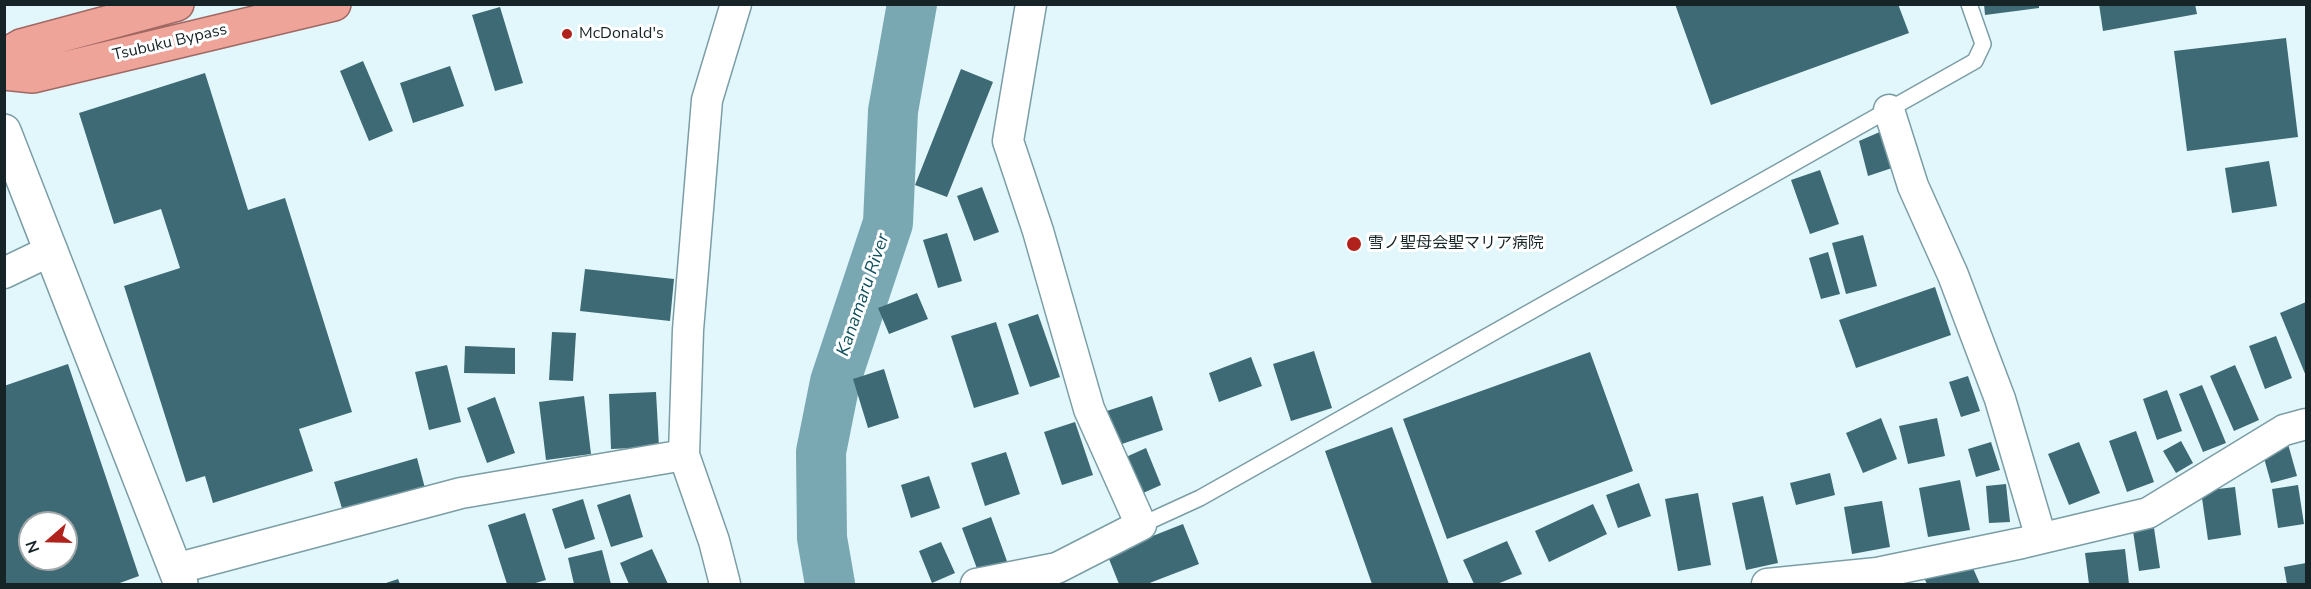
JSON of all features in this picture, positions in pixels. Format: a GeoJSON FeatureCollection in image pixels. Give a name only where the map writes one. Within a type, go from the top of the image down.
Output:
{"type":"FeatureCollection","features":[{"type":"Feature","properties":{"kind":"highway","name":"Tsubuku Bypass"},"geometry":{"type":"LineString","coordinates":[[4,56],[21,46],[177,4]]}},
{"type":"Feature","properties":{"kind":"highway","name":"Tsubuku Bypass"},"geometry":{"type":"LineString","coordinates":[[4,73],[33,76],[334,4]]}},
{"type":"Feature","properties":{"kind":"street"},"geometry":{"type":"LineString","coordinates":[[725,585],[714,541],[684,455],[688,330],[707,100],[736,4]]}},
{"type":"Feature","properties":{"kind":"street"},"geometry":{"type":"LineString","coordinates":[[976,585],[1057,568],[1141,525],[1089,409],[1038,231],[1008,141],[1031,4]]}},
{"type":"Feature","properties":{"kind":"street"},"geometry":{"type":"LineString","coordinates":[[1889,110],[1913,186],[1953,275],[2000,399],[2041,538]]}},
{"type":"Feature","properties":{"kind":"street"},"geometry":{"type":"LineString","coordinates":[[4,131],[178,577],[461,493],[684,455]]}},
{"type":"Feature","properties":{"kind":"street"},"geometry":{"type":"LineString","coordinates":[[4,273],[52,250]]}},
{"type":"Feature","properties":{"kind":"street"},"geometry":{"type":"LineString","coordinates":[[1767,585],[1880,579],[2148,513],[2284,430],[2307,424]]}},
{"type":"Feature","properties":{"kind":"lane"},"geometry":{"type":"LineString","coordinates":[[1141,525],[1200,498],[1975,62],[1983,44],[1968,4]]}},
{"type":"Feature","properties":{"kind":"building"},"geometry":{"type":"Polygon","coordinates":[[[1675,4],[1898,4],[1909,33],[1711,105],[1675,4]]]}},
{"type":"Feature","properties":{"kind":"building"},"geometry":{"type":"Polygon","coordinates":[[[1984,4],[2039,4],[2039,8],[1985,15],[1984,4]]]}},
{"type":"Feature","properties":{"kind":"building"},"geometry":{"type":"Polygon","coordinates":[[[2099,4],[2195,4],[2197,14],[2103,31],[2099,4]]]}},
{"type":"Feature","properties":{"kind":"building"},"geometry":{"type":"Polygon","coordinates":[[[500,7],[523,83],[495,91],[472,15],[500,7]]]}},
{"type":"Feature","properties":{"kind":"building"},"geometry":{"type":"Polygon","coordinates":[[[2286,38],[2298,137],[2187,151],[2174,51],[2286,38]]]}},
{"type":"Feature","properties":{"kind":"building"},"geometry":{"type":"Polygon","coordinates":[[[363,61],[393,131],[369,141],[340,71],[363,61]]]}},
{"type":"Feature","properties":{"kind":"building"},"geometry":{"type":"Polygon","coordinates":[[[450,66],[464,106],[413,123],[400,83],[450,66]]]}},
{"type":"Feature","properties":{"kind":"building"},"geometry":{"type":"Polygon","coordinates":[[[961,69],[993,82],[947,197],[915,185],[961,69]]]}},
{"type":"Feature","properties":{"kind":"building"},"geometry":{"type":"Polygon","coordinates":[[[205,73],[248,210],[285,198],[352,412],[299,429],[313,471],[213,503],[205,476],[186,482],[124,286],[180,268],[161,209],[114,224],[79,113],[205,73]]]}},
{"type":"Feature","properties":{"kind":"building"},"geometry":{"type":"Polygon","coordinates":[[[1882,131],[1895,167],[1868,176],[1859,141],[1882,131]]]}},
{"type":"Feature","properties":{"kind":"building"},"geometry":{"type":"Polygon","coordinates":[[[2269,161],[2277,206],[2232,213],[2225,168],[2269,161]]]}},
{"type":"Feature","properties":{"kind":"building"},"geometry":{"type":"Polygon","coordinates":[[[1820,170],[1839,224],[1810,234],[1791,180],[1820,170]]]}},
{"type":"Feature","properties":{"kind":"building"},"geometry":{"type":"Polygon","coordinates":[[[982,187],[999,232],[974,241],[957,196],[982,187]]]}},
{"type":"Feature","properties":{"kind":"building"},"geometry":{"type":"Polygon","coordinates":[[[947,233],[962,281],[938,288],[923,240],[947,233]]]}},
{"type":"Feature","properties":{"kind":"building"},"geometry":{"type":"Polygon","coordinates":[[[1863,235],[1877,286],[1846,294],[1832,243],[1863,235]]]}},
{"type":"Feature","properties":{"kind":"building"},"geometry":{"type":"Polygon","coordinates":[[[1828,252],[1840,294],[1821,299],[1809,258],[1828,252]]]}},
{"type":"Feature","properties":{"kind":"building"},"geometry":{"type":"Polygon","coordinates":[[[585,269],[674,279],[670,321],[580,311],[585,269]]]}},
{"type":"Feature","properties":{"kind":"building"},"geometry":{"type":"Polygon","coordinates":[[[1935,287],[1951,335],[1856,368],[1839,320],[1935,287]]]}},
{"type":"Feature","properties":{"kind":"building"},"geometry":{"type":"Polygon","coordinates":[[[917,293],[928,319],[889,334],[878,308],[917,293]]]}},
{"type":"Feature","properties":{"kind":"building"},"geometry":{"type":"Polygon","coordinates":[[[2306,302],[2306,376],[2280,313],[2306,302]]]}},
{"type":"Feature","properties":{"kind":"building"},"geometry":{"type":"Polygon","coordinates":[[[1038,314],[1060,377],[1030,387],[1008,324],[1038,314]]]}},
{"type":"Feature","properties":{"kind":"building"},"geometry":{"type":"Polygon","coordinates":[[[996,322],[1019,394],[974,408],[951,336],[996,322]]]}},
{"type":"Feature","properties":{"kind":"building"},"geometry":{"type":"Polygon","coordinates":[[[552,332],[576,333],[573,381],[549,380],[552,332]]]}},
{"type":"Feature","properties":{"kind":"building"},"geometry":{"type":"Polygon","coordinates":[[[2276,336],[2292,378],[2265,389],[2249,346],[2276,336]]]}},
{"type":"Feature","properties":{"kind":"building"},"geometry":{"type":"Polygon","coordinates":[[[465,346],[515,348],[515,374],[464,373],[465,346]]]}},
{"type":"Feature","properties":{"kind":"building"},"geometry":{"type":"Polygon","coordinates":[[[1314,351],[1332,408],[1291,421],[1273,364],[1314,351]]]}},
{"type":"Feature","properties":{"kind":"building"},"geometry":{"type":"Polygon","coordinates":[[[1590,352],[1633,471],[1447,539],[1403,419],[1590,352]]]}},
{"type":"Feature","properties":{"kind":"building"},"geometry":{"type":"Polygon","coordinates":[[[1251,357],[1262,386],[1219,402],[1209,373],[1251,357]]]}},
{"type":"Feature","properties":{"kind":"building"},"geometry":{"type":"Polygon","coordinates":[[[68,364],[139,576],[117,584],[4,584],[4,386],[68,364]]]}},
{"type":"Feature","properties":{"kind":"building"},"geometry":{"type":"Polygon","coordinates":[[[447,365],[461,422],[429,430],[415,372],[447,365]]]}},
{"type":"Feature","properties":{"kind":"building"},"geometry":{"type":"Polygon","coordinates":[[[2235,365],[2259,420],[2234,431],[2210,376],[2235,365]]]}},
{"type":"Feature","properties":{"kind":"building"},"geometry":{"type":"Polygon","coordinates":[[[884,369],[899,418],[868,428],[853,379],[884,369]]]}},
{"type":"Feature","properties":{"kind":"building"},"geometry":{"type":"Polygon","coordinates":[[[1968,376],[1980,411],[1961,417],[1949,382],[1968,376]]]}},
{"type":"Feature","properties":{"kind":"building"},"geometry":{"type":"Polygon","coordinates":[[[2202,385],[2226,443],[2203,452],[2179,394],[2202,385]]]}},
{"type":"Feature","properties":{"kind":"building"},"geometry":{"type":"Polygon","coordinates":[[[2167,390],[2182,431],[2157,440],[2143,399],[2167,390]]]}},
{"type":"Feature","properties":{"kind":"building"},"geometry":{"type":"Polygon","coordinates":[[[656,392],[659,447],[611,449],[609,394],[656,392]]]}},
{"type":"Feature","properties":{"kind":"building"},"geometry":{"type":"Polygon","coordinates":[[[584,396],[591,454],[546,460],[539,402],[584,396]]]}},
{"type":"Feature","properties":{"kind":"building"},"geometry":{"type":"Polygon","coordinates":[[[1152,396],[1163,430],[1116,446],[1104,412],[1152,396]]]}},
{"type":"Feature","properties":{"kind":"building"},"geometry":{"type":"Polygon","coordinates":[[[495,397],[515,453],[487,463],[467,408],[495,397]]]}},
{"type":"Feature","properties":{"kind":"building"},"geometry":{"type":"Polygon","coordinates":[[[1881,418],[1897,459],[1863,473],[1846,433],[1881,418]]]}},
{"type":"Feature","properties":{"kind":"building"},"geometry":{"type":"Polygon","coordinates":[[[1937,418],[1945,456],[1908,464],[1899,426],[1937,418]]]}},
{"type":"Feature","properties":{"kind":"building"},"geometry":{"type":"Polygon","coordinates":[[[1075,422],[1093,475],[1062,485],[1044,432],[1075,422]]]}},
{"type":"Feature","properties":{"kind":"building"},"geometry":{"type":"Polygon","coordinates":[[[1392,427],[1449,584],[1372,584],[1325,451],[1392,427]]]}},
{"type":"Feature","properties":{"kind":"building"},"geometry":{"type":"Polygon","coordinates":[[[2136,431],[2154,482],[2127,492],[2109,441],[2136,431]]]}},
{"type":"Feature","properties":{"kind":"building"},"geometry":{"type":"Polygon","coordinates":[[[2181,441],[2193,463],[2176,473],[2163,451],[2181,441]]]}},
{"type":"Feature","properties":{"kind":"building"},"geometry":{"type":"Polygon","coordinates":[[[1991,442],[2000,470],[1976,477],[1968,449],[1991,442]]]}},
{"type":"Feature","properties":{"kind":"building"},"geometry":{"type":"Polygon","coordinates":[[[2079,442],[2100,493],[2069,505],[2048,454],[2079,442]]]}},
{"type":"Feature","properties":{"kind":"building"},"geometry":{"type":"Polygon","coordinates":[[[2288,444],[2297,476],[2271,483],[2262,451],[2288,444]]]}},
{"type":"Feature","properties":{"kind":"building"},"geometry":{"type":"Polygon","coordinates":[[[1146,448],[1161,485],[1141,494],[1126,457],[1146,448]]]}},
{"type":"Feature","properties":{"kind":"building"},"geometry":{"type":"Polygon","coordinates":[[[1006,452],[1020,494],[985,506],[971,463],[1006,452]]]}},
{"type":"Feature","properties":{"kind":"building"},"geometry":{"type":"Polygon","coordinates":[[[417,458],[426,492],[344,515],[334,482],[417,458]]]}},
{"type":"Feature","properties":{"kind":"building"},"geometry":{"type":"Polygon","coordinates":[[[1830,473],[1835,495],[1796,505],[1790,483],[1830,473]]]}},
{"type":"Feature","properties":{"kind":"building"},"geometry":{"type":"Polygon","coordinates":[[[929,476],[940,508],[911,518],[901,485],[929,476]]]}},
{"type":"Feature","properties":{"kind":"building"},"geometry":{"type":"Polygon","coordinates":[[[1960,480],[1970,530],[1928,537],[1919,488],[1960,480]]]}},
{"type":"Feature","properties":{"kind":"building"},"geometry":{"type":"Polygon","coordinates":[[[1639,483],[1651,516],[1618,528],[1606,495],[1639,483]]]}},
{"type":"Feature","properties":{"kind":"building"},"geometry":{"type":"Polygon","coordinates":[[[2006,484],[2010,522],[1989,523],[1986,486],[2006,484]]]}},
{"type":"Feature","properties":{"kind":"building"},"geometry":{"type":"Polygon","coordinates":[[[2298,485],[2304,524],[2278,528],[2272,489],[2298,485]]]}},
{"type":"Feature","properties":{"kind":"building"},"geometry":{"type":"Polygon","coordinates":[[[2235,487],[2241,535],[2208,540],[2201,491],[2235,487]]]}},
{"type":"Feature","properties":{"kind":"building"},"geometry":{"type":"Polygon","coordinates":[[[1698,493],[1711,565],[1678,571],[1665,499],[1698,493]]]}},
{"type":"Feature","properties":{"kind":"building"},"geometry":{"type":"Polygon","coordinates":[[[630,494],[643,537],[611,547],[597,505],[630,494]]]}},
{"type":"Feature","properties":{"kind":"building"},"geometry":{"type":"Polygon","coordinates":[[[1763,496],[1778,563],[1746,570],[1732,503],[1763,496]]]}},
{"type":"Feature","properties":{"kind":"building"},"geometry":{"type":"Polygon","coordinates":[[[583,499],[595,539],[565,549],[552,509],[583,499]]]}},
{"type":"Feature","properties":{"kind":"building"},"geometry":{"type":"Polygon","coordinates":[[[1882,501],[1890,547],[1852,554],[1844,507],[1882,501]]]}},
{"type":"Feature","properties":{"kind":"building"},"geometry":{"type":"Polygon","coordinates":[[[1593,504],[1607,534],[1549,562],[1535,531],[1593,504]]]}},
{"type":"Feature","properties":{"kind":"building"},"geometry":{"type":"Polygon","coordinates":[[[525,513],[546,580],[532,584],[507,584],[488,525],[525,513]]]}},
{"type":"Feature","properties":{"kind":"building"},"geometry":{"type":"Polygon","coordinates":[[[991,517],[1008,564],[979,574],[962,528],[991,517]]]}},
{"type":"Feature","properties":{"kind":"building"},"geometry":{"type":"Polygon","coordinates":[[[1183,524],[1199,564],[1147,584],[1119,584],[1107,554],[1183,524]]]}},
{"type":"Feature","properties":{"kind":"building"},"geometry":{"type":"Polygon","coordinates":[[[2154,528],[2160,568],[2139,571],[2133,531],[2154,528]]]}},
{"type":"Feature","properties":{"kind":"building"},"geometry":{"type":"Polygon","coordinates":[[[1507,541],[1522,574],[1497,584],[1474,584],[1463,560],[1507,541]]]}},
{"type":"Feature","properties":{"kind":"building"},"geometry":{"type":"Polygon","coordinates":[[[941,542],[955,573],[932,583],[919,551],[941,542]]]}},
{"type":"Feature","properties":{"kind":"building"},"geometry":{"type":"Polygon","coordinates":[[[652,549],[668,584],[629,584],[620,563],[652,549]]]}},
{"type":"Feature","properties":{"kind":"building"},"geometry":{"type":"Polygon","coordinates":[[[2125,549],[2129,584],[2089,584],[2085,553],[2125,549]]]}},
{"type":"Feature","properties":{"kind":"building"},"geometry":{"type":"Polygon","coordinates":[[[602,550],[611,584],[574,584],[568,558],[602,550]]]}},
{"type":"Feature","properties":{"kind":"building"},"geometry":{"type":"Polygon","coordinates":[[[1969,559],[1980,584],[1927,584],[1924,578],[1969,559]]]}},
{"type":"Feature","properties":{"kind":"building"},"geometry":{"type":"Polygon","coordinates":[[[2306,563],[2306,584],[2287,584],[2284,567],[2306,563]]]}},
{"type":"Feature","properties":{"kind":"building"},"geometry":{"type":"Polygon","coordinates":[[[398,579],[400,584],[383,584],[398,579]]]}},
{"type":"Feature","properties":{"kind":"waterway","name":"Kanamaru River"},"geometry":{"type":"LineString","coordinates":[[830,584],[822,538],[821,452],[835,382],[888,223],[893,111],[912,4]]}},
{"type":"Feature","properties":{"kind":"place","name":"McDonald's"},"geometry":{"type":"Point","coordinates":[567,34]}},
{"type":"Feature","properties":{"kind":"place","name":"雪ノ聖母会聖マリア病院"},"geometry":{"type":"Point","coordinates":[1354,244]}}]}
